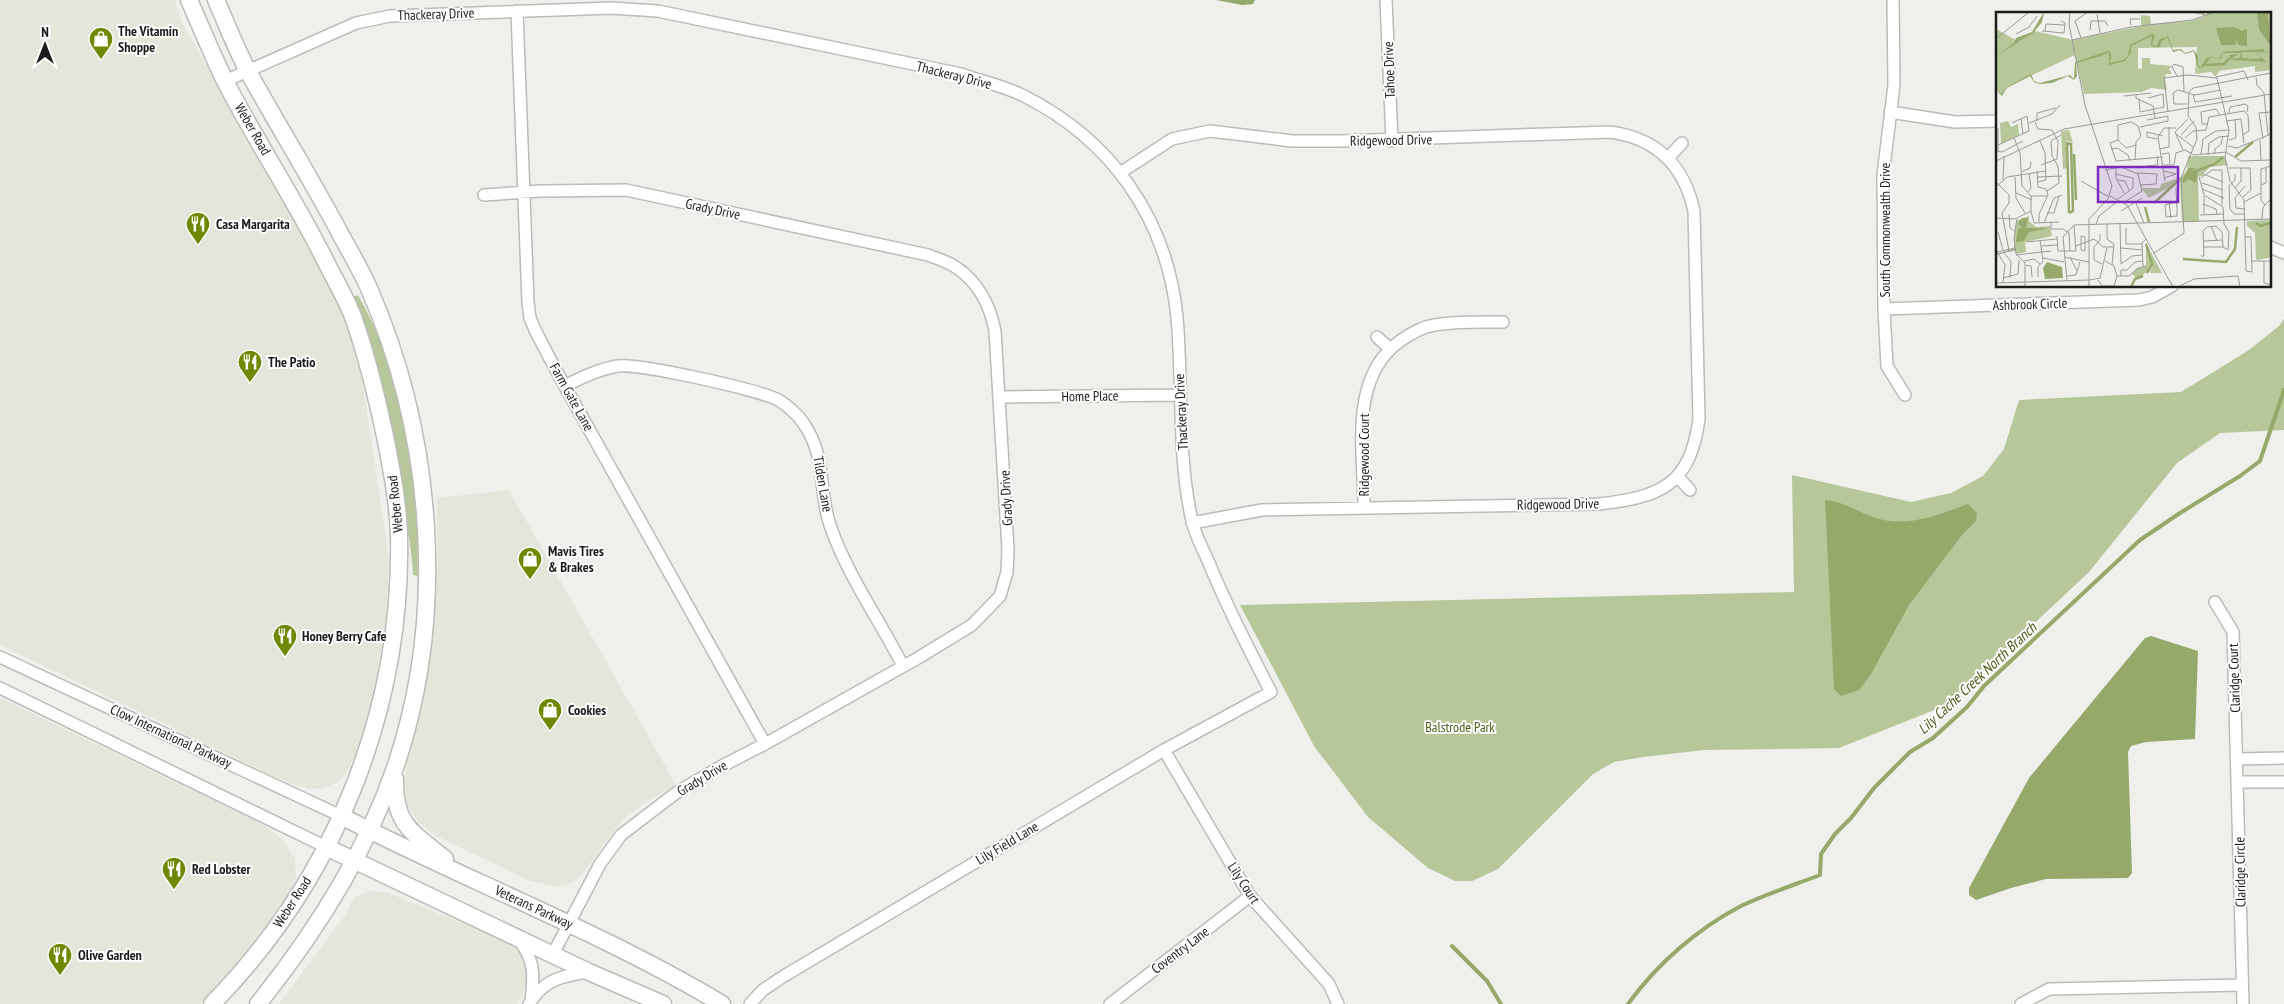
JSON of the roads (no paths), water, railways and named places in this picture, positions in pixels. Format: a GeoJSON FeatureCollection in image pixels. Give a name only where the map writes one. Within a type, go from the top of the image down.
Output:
{"type":"FeatureCollection","features":[{"type":"Feature","properties":{"kind":"main road","name":"Weber Road"},"geometry":{"type":"LineString","coordinates":[[189,0],[225,81],[304,217],[351,312],[374,384],[394,485],[399,532],[396,618],[388,669],[373,736],[342,816],[290,908],[261,948],[212,1004]]}},
{"type":"Feature","properties":{"kind":"main road","name":"Weber Road"},"geometry":{"type":"LineString","coordinates":[[216,0],[248,72],[367,283],[391,346],[412,423],[423,494],[425,523],[426,606],[421,654],[414,700],[395,767],[369,830],[324,913],[296,957],[258,1004]]}},
{"type":"Feature","properties":{"kind":"main road"},"geometry":{"type":"LineString","coordinates":[[395,767],[394,801],[400,818],[415,835],[464,874]]}},
{"type":"Feature","properties":{"kind":"main road","name":"Veterans Parkway"},"geometry":{"type":"LineString","coordinates":[[342,816],[568,922],[694,987],[722,1004]]}},
{"type":"Feature","properties":{"kind":"main road"},"geometry":{"type":"LineString","coordinates":[[326,847],[517,936],[589,972],[663,1004]]}},
{"type":"Feature","properties":{"kind":"street","name":"Tahoe Drive"},"geometry":{"type":"LineString","coordinates":[[1386,0],[1392,141]]}},
{"type":"Feature","properties":{"kind":"street","name":"South Commonwealth Drive"},"geometry":{"type":"LineString","coordinates":[[1893,0],[1894,85],[1882,175],[1884,309],[1887,366],[1905,395]]}},
{"type":"Feature","properties":{"kind":"street","name":"Thackeray Drive"},"geometry":{"type":"LineString","coordinates":[[225,81],[356,23],[390,16],[611,8],[658,12],[961,74],[1020,94],[1048,109],[1073,127],[1120,173],[1136,193],[1154,228],[1169,274],[1176,317],[1184,476],[1192,523],[1226,606],[1271,692]]}},
{"type":"Feature","properties":{"kind":"street","name":"Farm Gate Lane"},"geometry":{"type":"LineString","coordinates":[[517,11],[530,318],[565,386],[765,744]]}},
{"type":"Feature","properties":{"kind":"street"},"geometry":{"type":"LineString","coordinates":[[1890,112],[1956,122],[1996,121]]}},
{"type":"Feature","properties":{"kind":"street","name":"Ridgewood Drive"},"geometry":{"type":"LineString","coordinates":[[1120,173],[1172,139],[1210,131],[1292,141],[1392,141],[1610,132],[1639,139],[1668,158],[1680,173],[1688,188],[1695,222],[1698,419],[1694,442],[1678,477],[1660,489],[1636,500],[1599,504],[1262,510],[1192,523]]}},
{"type":"Feature","properties":{"kind":"street"},"geometry":{"type":"LineString","coordinates":[[1668,158],[1682,143]]}},
{"type":"Feature","properties":{"kind":"street","name":"Grady Drive"},"geometry":{"type":"LineString","coordinates":[[484,195],[524,192],[626,190],[928,255],[957,268],[979,289],[990,308],[995,331],[1008,549],[1007,572],[1000,596],[972,625],[903,666],[680,791],[621,835],[600,864],[568,922],[553,954]]}},
{"type":"Feature","properties":{"kind":"street"},"geometry":{"type":"LineString","coordinates":[[2272,248],[2284,253]]}},
{"type":"Feature","properties":{"kind":"street","name":"Ashbrook Circle"},"geometry":{"type":"LineString","coordinates":[[1884,309],[2139,300],[2152,297],[2168,288]]}},
{"type":"Feature","properties":{"kind":"street","name":"Ridgewood Court"},"geometry":{"type":"LineString","coordinates":[[1364,508],[1362,414],[1372,374],[1389,348],[1409,334],[1432,325],[1466,321],[1503,322]]}},
{"type":"Feature","properties":{"kind":"street"},"geometry":{"type":"LineString","coordinates":[[1377,337],[1389,348]]}},
{"type":"Feature","properties":{"kind":"street","name":"Tilden Lane"},"geometry":{"type":"LineString","coordinates":[[565,386],[600,370],[620,366],[640,367],[755,391],[780,401],[803,422],[812,438],[820,458],[829,523],[841,553],[903,666]]}},
{"type":"Feature","properties":{"kind":"street","name":"Home Place"},"geometry":{"type":"LineString","coordinates":[[1000,396],[1180,395]]}},
{"type":"Feature","properties":{"kind":"street"},"geometry":{"type":"LineString","coordinates":[[1678,477],[1690,490]]}},
{"type":"Feature","properties":{"kind":"street","name":"Claridge Court"},"geometry":{"type":"LineString","coordinates":[[2215,602],[2233,632],[2237,759]]}},
{"type":"Feature","properties":{"kind":"street","name":"Clow International Parkway"},"geometry":{"type":"LineString","coordinates":[[0,657],[342,816]]}},
{"type":"Feature","properties":{"kind":"street"},"geometry":{"type":"LineString","coordinates":[[0,688],[326,847]]}},
{"type":"Feature","properties":{"kind":"street","name":"Lily Field Lane"},"geometry":{"type":"LineString","coordinates":[[750,1004],[763,990],[784,976],[1164,750],[1271,692]]}},
{"type":"Feature","properties":{"kind":"street","name":"Lily Court"},"geometry":{"type":"LineString","coordinates":[[1164,750],[1250,896],[1329,984],[1338,1004]]}},
{"type":"Feature","properties":{"kind":"street"},"geometry":{"type":"LineString","coordinates":[[2237,759],[2284,758]]}},
{"type":"Feature","properties":{"kind":"street","name":"Claridge Circle"},"geometry":{"type":"LineString","coordinates":[[2237,759],[2243,1004]]}},
{"type":"Feature","properties":{"kind":"street"},"geometry":{"type":"LineString","coordinates":[[2238,782],[2284,782]]}},
{"type":"Feature","properties":{"kind":"street","name":"Coventry Lane"},"geometry":{"type":"LineString","coordinates":[[1110,1004],[1250,896]]}},
{"type":"Feature","properties":{"kind":"street"},"geometry":{"type":"LineString","coordinates":[[517,936],[530,955],[534,976],[530,1002]]}},
{"type":"Feature","properties":{"kind":"street"},"geometry":{"type":"LineString","coordinates":[[530,1002],[545,985],[560,976],[589,972]]}},
{"type":"Feature","properties":{"kind":"street"},"geometry":{"type":"LineString","coordinates":[[2022,1004],[2049,989],[2242,985]]}},
{"type":"Feature","properties":{"kind":"waterway","name":"Lily Cache Creek North Branch"},"geometry":{"type":"LineString","coordinates":[[1628,1004],[1665,961],[1709,925],[1741,906],[1820,875],[1821,854],[1835,834],[1851,818],[1874,788],[1910,752],[1933,738],[1967,707],[1984,686],[2140,540],[2240,476],[2260,461],[2284,390]]}},
{"type":"Feature","properties":{"kind":"waterway"},"geometry":{"type":"LineString","coordinates":[[1452,946],[1487,981],[1501,1004]]}},
{"type":"Feature","properties":{"kind":"place","name":"The Vitamin Shoppe"},"geometry":{"type":"Point","coordinates":[101,60]}},
{"type":"Feature","properties":{"kind":"place","name":"Casa Margarita"},"geometry":{"type":"Point","coordinates":[198,245]}},
{"type":"Feature","properties":{"kind":"place","name":"The Patio"},"geometry":{"type":"Point","coordinates":[250,383]}},
{"type":"Feature","properties":{"kind":"place","name":"Mavis Tires & Brakes"},"geometry":{"type":"Point","coordinates":[530,580]}},
{"type":"Feature","properties":{"kind":"place","name":"Honey Berry Cafe"},"geometry":{"type":"Point","coordinates":[285,657]}},
{"type":"Feature","properties":{"kind":"place","name":"Cookies"},"geometry":{"type":"Point","coordinates":[550,731]}},
{"type":"Feature","properties":{"kind":"place","name":"Red Lobster"},"geometry":{"type":"Point","coordinates":[174,890]}},
{"type":"Feature","properties":{"kind":"place","name":"Olive Garden"},"geometry":{"type":"Point","coordinates":[60,976]}},
{"type":"Feature","properties":{"kind":"park label","name":"Balstrode Park"},"geometry":{"type":"Point","coordinates":[1460,727]}}]}
